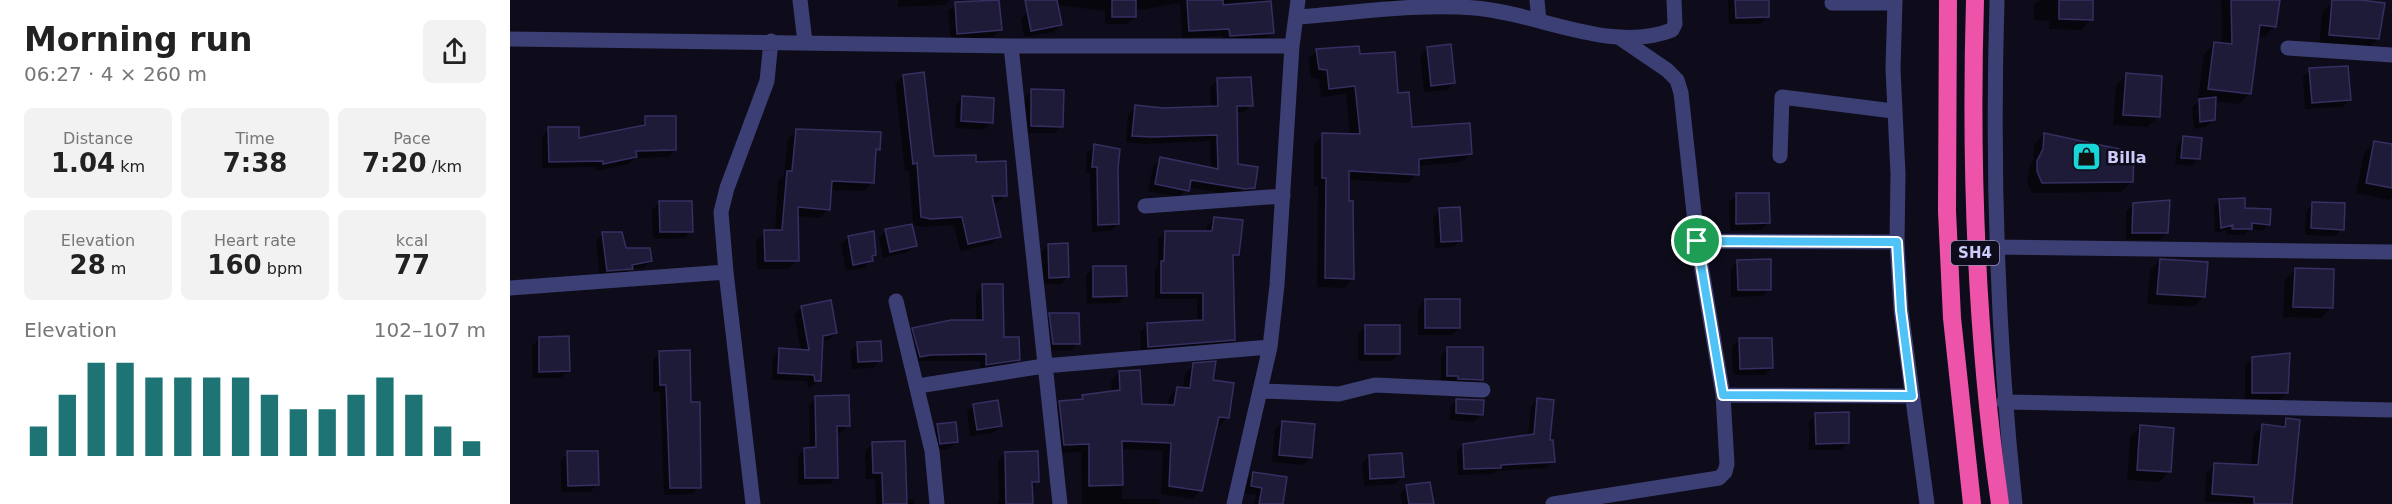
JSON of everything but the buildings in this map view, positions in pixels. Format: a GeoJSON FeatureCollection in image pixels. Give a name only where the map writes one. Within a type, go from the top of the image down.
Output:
{"type":"FeatureCollection","features":[{"type":"Feature","properties":{"kind":"highway","name":"SH4"},"geometry":{"type":"LineString","coordinates":[[1948,0],[1947,211],[1952,318],[1972,504]]}},
{"type":"Feature","properties":{"kind":"highway","name":"SH4"},"geometry":{"type":"LineString","coordinates":[[1975,0],[1972,105],[1973,211],[1987,416],[2000,504]]}},
{"type":"Feature","properties":{"kind":"street"},"geometry":{"type":"LineString","coordinates":[[800,0],[805,42]]}},
{"type":"Feature","properties":{"kind":"street"},"geometry":{"type":"LineString","coordinates":[[1234,504],[1270,347],[1283,196],[1292,46],[1298,0]]}},
{"type":"Feature","properties":{"kind":"street"},"geometry":{"type":"LineString","coordinates":[[1537,0],[1539,21]]}},
{"type":"Feature","properties":{"kind":"street"},"geometry":{"type":"LineString","coordinates":[[1296,17],[1438,7],[1487,10],[1620,38],[1653,37],[1672,30],[1675,24],[1674,0]]}},
{"type":"Feature","properties":{"kind":"street"},"geometry":{"type":"LineString","coordinates":[[1997,0],[1994,99],[1997,247],[2004,402],[2015,504]]}},
{"type":"Feature","properties":{"kind":"street"},"geometry":{"type":"LineString","coordinates":[[1832,3],[1895,1],[1893,111],[1898,174],[1897,242],[1901,310],[1927,504]]}},
{"type":"Feature","properties":{"kind":"street"},"geometry":{"type":"LineString","coordinates":[[1553,504],[1719,478],[1725,472],[1727,464],[1723,395],[1697,241],[1681,93],[1677,80],[1620,38]]}},
{"type":"Feature","properties":{"kind":"street"},"geometry":{"type":"LineString","coordinates":[[510,39],[1011,46],[1292,46]]}},
{"type":"Feature","properties":{"kind":"street"},"geometry":{"type":"LineString","coordinates":[[753,504],[722,226],[723,202],[767,81],[771,41]]}},
{"type":"Feature","properties":{"kind":"street"},"geometry":{"type":"LineString","coordinates":[[1011,46],[1060,504]]}},
{"type":"Feature","properties":{"kind":"street"},"geometry":{"type":"LineString","coordinates":[[2288,48],[2392,55]]}},
{"type":"Feature","properties":{"kind":"street"},"geometry":{"type":"LineString","coordinates":[[1780,156],[1782,97],[1893,111]]}},
{"type":"Feature","properties":{"kind":"street"},"geometry":{"type":"LineString","coordinates":[[1145,206],[1283,196]]}},
{"type":"Feature","properties":{"kind":"street"},"geometry":{"type":"LineString","coordinates":[[1697,241],[1897,242]]}},
{"type":"Feature","properties":{"kind":"street"},"geometry":{"type":"LineString","coordinates":[[1997,247],[2392,252]]}},
{"type":"Feature","properties":{"kind":"street"},"geometry":{"type":"LineString","coordinates":[[510,288],[726,272]]}},
{"type":"Feature","properties":{"kind":"street"},"geometry":{"type":"LineString","coordinates":[[896,301],[932,451],[937,504]]}},
{"type":"Feature","properties":{"kind":"street"},"geometry":{"type":"LineString","coordinates":[[918,386],[1044,366],[1270,347]]}},
{"type":"Feature","properties":{"kind":"street"},"geometry":{"type":"LineString","coordinates":[[1261,391],[1339,394],[1376,385],[1483,390]]}},
{"type":"Feature","properties":{"kind":"street"},"geometry":{"type":"LineString","coordinates":[[1723,395],[1912,396]]}},
{"type":"Feature","properties":{"kind":"street"},"geometry":{"type":"LineString","coordinates":[[2004,402],[2392,410]]}},
{"type":"Feature","properties":{"kind":"place","name":"Billa"},"geometry":{"type":"Point","coordinates":[2086,157]}},
{"type":"Feature","properties":{"kind":"route"},"geometry":{"type":"LineString","coordinates":[[1697,241],[1897,242],[1901,310],[1912,396],[1723,395],[1697,241]]}}]}
